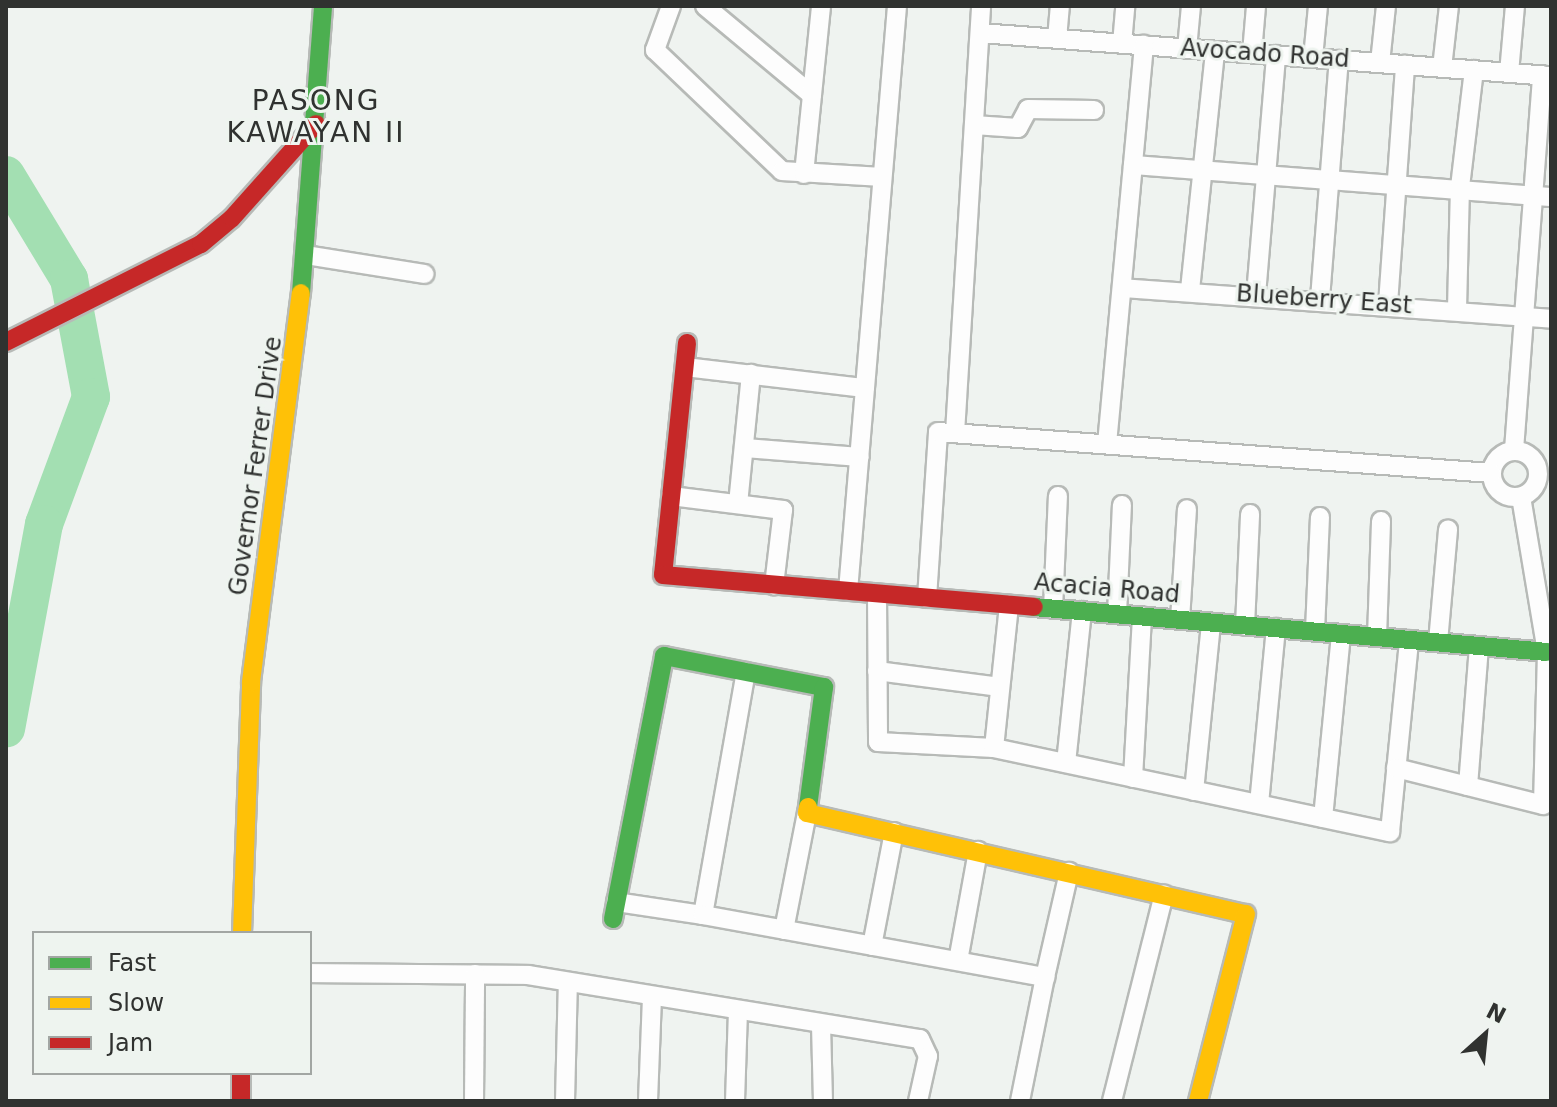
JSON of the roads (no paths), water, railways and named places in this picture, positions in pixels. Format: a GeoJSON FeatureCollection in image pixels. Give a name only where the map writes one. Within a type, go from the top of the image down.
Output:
{"type":"FeatureCollection","features":[{"type":"Feature","properties":{"kind":"street","name":"Governor Ferrer Drive"},"geometry":{"type":"LineString","coordinates":[[242,931],[251,682],[306,255],[323,6]]}},
{"type":"Feature","properties":{"kind":"street"},"geometry":{"type":"LineString","coordinates":[[671,6],[655,50],[782,171],[882,177]]}},
{"type":"Feature","properties":{"kind":"street"},"geometry":{"type":"LineString","coordinates":[[705,6],[812,95]]}},
{"type":"Feature","properties":{"kind":"street"},"geometry":{"type":"LineString","coordinates":[[804,174],[821,13],[805,6]]}},
{"type":"Feature","properties":{"kind":"street"},"geometry":{"type":"LineString","coordinates":[[848,591],[897,6]]}},
{"type":"Feature","properties":{"kind":"street"},"geometry":{"type":"LineString","coordinates":[[927,598],[946,432],[974,125],[981,6]]}},
{"type":"Feature","properties":{"kind":"street"},"geometry":{"type":"LineString","coordinates":[[1057,39],[1060,6]]}},
{"type":"Feature","properties":{"kind":"street"},"geometry":{"type":"LineString","coordinates":[[1122,44],[1125,6]]}},
{"type":"Feature","properties":{"kind":"street"},"geometry":{"type":"LineString","coordinates":[[1187,49],[1191,6]]}},
{"type":"Feature","properties":{"kind":"street"},"geometry":{"type":"LineString","coordinates":[[1252,53],[1256,6]]}},
{"type":"Feature","properties":{"kind":"street"},"geometry":{"type":"LineString","coordinates":[[1313,58],[1318,6]]}},
{"type":"Feature","properties":{"kind":"street"},"geometry":{"type":"LineString","coordinates":[[1380,63],[1386,6]]}},
{"type":"Feature","properties":{"kind":"street"},"geometry":{"type":"LineString","coordinates":[[1442,68],[1449,6]]}},
{"type":"Feature","properties":{"kind":"street"},"geometry":{"type":"LineString","coordinates":[[1509,73],[1515,6]]}},
{"type":"Feature","properties":{"kind":"street","name":"Avocado Road"},"geometry":{"type":"LineString","coordinates":[[980,33],[1547,76]]}},
{"type":"Feature","properties":{"kind":"street"},"geometry":{"type":"LineString","coordinates":[[1107,444],[1144,45]]}},
{"type":"Feature","properties":{"kind":"street"},"geometry":{"type":"LineString","coordinates":[[1190,290],[1215,51]]}},
{"type":"Feature","properties":{"kind":"street"},"geometry":{"type":"LineString","coordinates":[[1256,295],[1276,55]]}},
{"type":"Feature","properties":{"kind":"street"},"geometry":{"type":"LineString","coordinates":[[1320,299],[1339,60]]}},
{"type":"Feature","properties":{"kind":"street"},"geometry":{"type":"LineString","coordinates":[[1388,304],[1405,65]]}},
{"type":"Feature","properties":{"kind":"street"},"geometry":{"type":"LineString","coordinates":[[1457,309],[1460,187],[1474,70]]}},
{"type":"Feature","properties":{"kind":"street"},"geometry":{"type":"LineString","coordinates":[[1514,450],[1526,317],[1542,197],[1547,76]]}},
{"type":"Feature","properties":{"kind":"street"},"geometry":{"type":"LineString","coordinates":[[974,125],[1018,128],[1028,109],[1094,110]]}},
{"type":"Feature","properties":{"kind":"street"},"geometry":{"type":"LineString","coordinates":[[6,342],[201,244],[232,218],[316,124]]}},
{"type":"Feature","properties":{"kind":"street"},"geometry":{"type":"LineString","coordinates":[[1133,165],[1460,187],[1542,197]]}},
{"type":"Feature","properties":{"kind":"street"},"geometry":{"type":"LineString","coordinates":[[306,255],[424,274]]}},
{"type":"Feature","properties":{"kind":"street","name":"Blueberry East"},"geometry":{"type":"LineString","coordinates":[[1122,288],[1320,299],[1551,319]]}},
{"type":"Feature","properties":{"kind":"street"},"geometry":{"type":"LineString","coordinates":[[687,343],[671,496],[783,510],[774,585]]}},
{"type":"Feature","properties":{"kind":"street"},"geometry":{"type":"LineString","coordinates":[[685,367],[865,388]]}},
{"type":"Feature","properties":{"kind":"street"},"geometry":{"type":"LineString","coordinates":[[738,504],[751,374]]}},
{"type":"Feature","properties":{"kind":"street"},"geometry":{"type":"LineString","coordinates":[[946,432],[1491,473]]}},
{"type":"Feature","properties":{"kind":"street"},"geometry":{"type":"LineString","coordinates":[[745,448],[860,457]]}},
{"type":"Feature","properties":{"kind":"street"},"geometry":{"type":"LineString","coordinates":[[1514,450],[1494,462],[1491,473],[1500,492],[1521,497]]}},
{"type":"Feature","properties":{"kind":"street"},"geometry":{"type":"LineString","coordinates":[[1514,450],[1532,458],[1545,477],[1521,497]]}},
{"type":"Feature","properties":{"kind":"street","name":"Acacia Road"},"geometry":{"type":"LineString","coordinates":[[671,496],[663,575],[1547,652]]}},
{"type":"Feature","properties":{"kind":"street"},"geometry":{"type":"LineString","coordinates":[[1053,609],[1058,496]]}},
{"type":"Feature","properties":{"kind":"street"},"geometry":{"type":"LineString","coordinates":[[1396,768],[1543,805],[1547,652],[1521,497]]}},
{"type":"Feature","properties":{"kind":"street"},"geometry":{"type":"LineString","coordinates":[[1117,614],[1122,505]]}},
{"type":"Feature","properties":{"kind":"street"},"geometry":{"type":"LineString","coordinates":[[1180,620],[1187,509]]}},
{"type":"Feature","properties":{"kind":"street"},"geometry":{"type":"LineString","coordinates":[[1245,626],[1250,514]]}},
{"type":"Feature","properties":{"kind":"street"},"geometry":{"type":"LineString","coordinates":[[1315,631],[1320,517]]}},
{"type":"Feature","properties":{"kind":"street"},"geometry":{"type":"LineString","coordinates":[[1377,637],[1381,521]]}},
{"type":"Feature","properties":{"kind":"street"},"geometry":{"type":"LineString","coordinates":[[1438,642],[1448,529]]}},
{"type":"Feature","properties":{"kind":"street"},"geometry":{"type":"LineString","coordinates":[[877,594],[878,742],[994,748],[1390,832],[1409,640]]}},
{"type":"Feature","properties":{"kind":"street"},"geometry":{"type":"LineString","coordinates":[[994,748],[1009,605]]}},
{"type":"Feature","properties":{"kind":"street"},"geometry":{"type":"LineString","coordinates":[[1066,763],[1082,611]]}},
{"type":"Feature","properties":{"kind":"street"},"geometry":{"type":"LineString","coordinates":[[1133,778],[1142,616]]}},
{"type":"Feature","properties":{"kind":"street"},"geometry":{"type":"LineString","coordinates":[[1194,791],[1211,623]]}},
{"type":"Feature","properties":{"kind":"street"},"geometry":{"type":"LineString","coordinates":[[1259,804],[1276,628]]}},
{"type":"Feature","properties":{"kind":"street"},"geometry":{"type":"LineString","coordinates":[[1323,818],[1341,634]]}},
{"type":"Feature","properties":{"kind":"street"},"geometry":{"type":"LineString","coordinates":[[1468,786],[1479,647]]}},
{"type":"Feature","properties":{"kind":"street"},"geometry":{"type":"LineString","coordinates":[[784,930],[807,813],[824,687],[664,656],[615,911],[703,915],[784,930],[872,946],[1045,977]]}},
{"type":"Feature","properties":{"kind":"street"},"geometry":{"type":"LineString","coordinates":[[877,671],[1000,687]]}},
{"type":"Feature","properties":{"kind":"street"},"geometry":{"type":"LineString","coordinates":[[703,915],[746,672]]}},
{"type":"Feature","properties":{"kind":"street"},"geometry":{"type":"LineString","coordinates":[[807,813],[1246,914],[1198,1101]]}},
{"type":"Feature","properties":{"kind":"street"},"geometry":{"type":"LineString","coordinates":[[872,946],[894,832]]}},
{"type":"Feature","properties":{"kind":"street"},"geometry":{"type":"LineString","coordinates":[[958,961],[978,851]]}},
{"type":"Feature","properties":{"kind":"street"},"geometry":{"type":"LineString","coordinates":[[1020,1101],[1069,872]]}},
{"type":"Feature","properties":{"kind":"street"},"geometry":{"type":"LineString","coordinates":[[1112,1101],[1164,894]]}},
{"type":"Feature","properties":{"kind":"street"},"geometry":{"type":"LineString","coordinates":[[312,973],[475,974],[568,982],[920,1039],[928,1056],[918,1101]]}},
{"type":"Feature","properties":{"kind":"street"},"geometry":{"type":"LineString","coordinates":[[474,1101],[475,974]]}},
{"type":"Feature","properties":{"kind":"street"},"geometry":{"type":"LineString","coordinates":[[565,1101],[568,982]]}},
{"type":"Feature","properties":{"kind":"street"},"geometry":{"type":"LineString","coordinates":[[648,1101],[652,996]]}},
{"type":"Feature","properties":{"kind":"street"},"geometry":{"type":"LineString","coordinates":[[735,1101],[738,1011]]}},
{"type":"Feature","properties":{"kind":"street"},"geometry":{"type":"LineString","coordinates":[[821,1025],[823,1101]]}},
{"type":"Feature","properties":{"kind":"street"},"geometry":{"type":"LineString","coordinates":[[241,1075],[241,1101]]}},
{"type":"Feature","properties":{"kind":"waterway"},"geometry":{"type":"LineString","coordinates":[[6,175],[69,279],[91,397],[44,524],[6,729]]}},
{"type":"Feature","properties":{"kind":"district","name":"PASONG KAWAYAN II"},"geometry":{"type":"Point","coordinates":[316,117]}}]}
